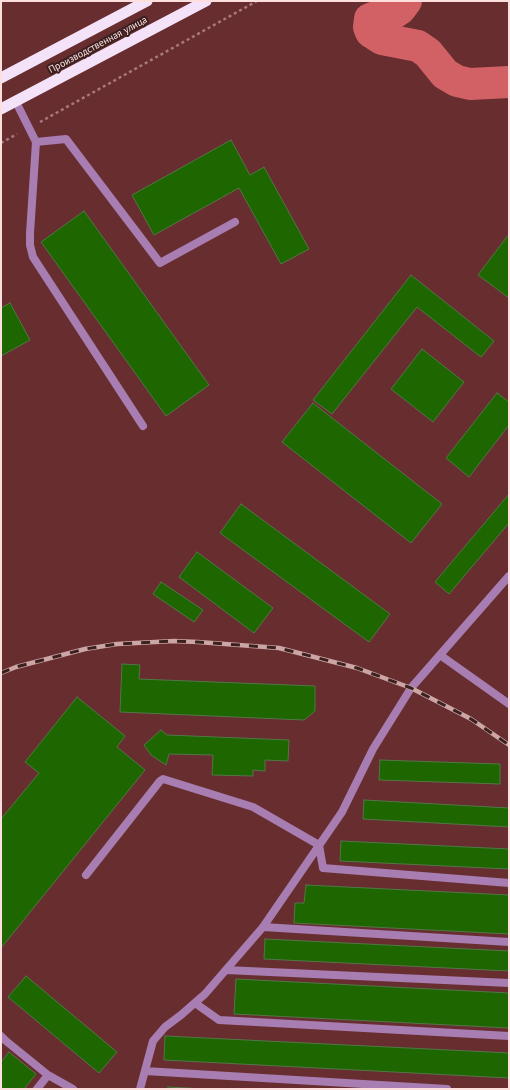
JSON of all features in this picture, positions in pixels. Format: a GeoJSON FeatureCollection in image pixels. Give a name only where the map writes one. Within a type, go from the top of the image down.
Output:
{"type":"FeatureCollection","features":[{"type":"Feature","properties":{"kind":"highway","name":"Производственная улица"},"geometry":{"type":"LineString","coordinates":[[1,78],[147,1]]}},
{"type":"Feature","properties":{"kind":"highway","name":"Производственная улица"},"geometry":{"type":"LineString","coordinates":[[1,109],[206,1]]}},
{"type":"Feature","properties":{"kind":"lane"},"geometry":{"type":"LineString","coordinates":[[16,102],[36,142],[30,233],[30,245],[33,256],[143,426]]}},
{"type":"Feature","properties":{"kind":"lane"},"geometry":{"type":"LineString","coordinates":[[36,142],[66,139],[160,263],[235,222]]}},
{"type":"Feature","properties":{"kind":"lane"},"geometry":{"type":"LineString","coordinates":[[140,1089],[153,1041],[165,1027],[205,994],[263,927],[342,812],[374,749],[411,688],[509,576]]}},
{"type":"Feature","properties":{"kind":"lane"},"geometry":{"type":"LineString","coordinates":[[440,655],[509,704]]}},
{"type":"Feature","properties":{"kind":"lane"},"geometry":{"type":"LineString","coordinates":[[86,875],[163,779],[253,807],[320,845]]}},
{"type":"Feature","properties":{"kind":"lane"},"geometry":{"type":"LineString","coordinates":[[320,845],[324,868],[509,883]]}},
{"type":"Feature","properties":{"kind":"lane"},"geometry":{"type":"LineString","coordinates":[[263,927],[509,942]]}},
{"type":"Feature","properties":{"kind":"lane"},"geometry":{"type":"LineString","coordinates":[[226,970],[509,983]]}},
{"type":"Feature","properties":{"kind":"lane"},"geometry":{"type":"LineString","coordinates":[[195,1002],[219,1020],[509,1036]]}},
{"type":"Feature","properties":{"kind":"lane"},"geometry":{"type":"LineString","coordinates":[[3,1042],[48,1075],[72,1089]]}},
{"type":"Feature","properties":{"kind":"lane"},"geometry":{"type":"LineString","coordinates":[[145,1071],[447,1089]]}},
{"type":"Feature","properties":{"kind":"lane"},"geometry":{"type":"LineString","coordinates":[[37,1089],[48,1075]]}},
{"type":"Feature","properties":{"kind":"path"},"geometry":{"type":"LineString","coordinates":[[1,143],[257,1]]}},
{"type":"Feature","properties":{"kind":"building"},"geometry":{"type":"Polygon","coordinates":[[[231,140],[250,175],[264,167],[309,249],[281,264],[239,188],[154,235],[132,195],[231,140]]]}},
{"type":"Feature","properties":{"kind":"building"},"geometry":{"type":"Polygon","coordinates":[[[84,211],[209,385],[166,416],[41,242],[84,211]]]}},
{"type":"Feature","properties":{"kind":"building"},"geometry":{"type":"Polygon","coordinates":[[[509,234],[509,298],[478,275],[509,234]]]}},
{"type":"Feature","properties":{"kind":"building"},"geometry":{"type":"Polygon","coordinates":[[[411,275],[494,341],[481,357],[417,307],[332,414],[313,400],[411,275]]]}},
{"type":"Feature","properties":{"kind":"building"},"geometry":{"type":"Polygon","coordinates":[[[10,303],[30,340],[1,356],[1,308],[10,303]]]}},
{"type":"Feature","properties":{"kind":"building"},"geometry":{"type":"Polygon","coordinates":[[[422,349],[464,382],[433,422],[391,389],[422,349]]]}},
{"type":"Feature","properties":{"kind":"building"},"geometry":{"type":"Polygon","coordinates":[[[497,393],[509,402],[509,425],[469,477],[446,458],[497,393]]]}},
{"type":"Feature","properties":{"kind":"building"},"geometry":{"type":"Polygon","coordinates":[[[313,403],[442,504],[411,543],[282,442],[313,403]]]}},
{"type":"Feature","properties":{"kind":"building"},"geometry":{"type":"Polygon","coordinates":[[[509,494],[509,523],[449,594],[435,582],[509,494]]]}},
{"type":"Feature","properties":{"kind":"building"},"geometry":{"type":"Polygon","coordinates":[[[241,504],[390,614],[369,642],[220,533],[241,504]]]}},
{"type":"Feature","properties":{"kind":"building"},"geometry":{"type":"Polygon","coordinates":[[[197,552],[273,608],[254,633],[179,577],[197,552]]]}},
{"type":"Feature","properties":{"kind":"building"},"geometry":{"type":"Polygon","coordinates":[[[161,582],[203,610],[194,622],[153,594],[161,582]]]}},
{"type":"Feature","properties":{"kind":"building"},"geometry":{"type":"Polygon","coordinates":[[[122,664],[140,665],[139,679],[315,686],[315,711],[304,720],[120,712],[122,664]]]}},
{"type":"Feature","properties":{"kind":"building"},"geometry":{"type":"Polygon","coordinates":[[[77,697],[125,736],[117,747],[145,770],[1,948],[1,819],[39,773],[25,762],[77,697]]]}},
{"type":"Feature","properties":{"kind":"building"},"geometry":{"type":"Polygon","coordinates":[[[161,730],[167,735],[289,740],[288,761],[265,760],[265,771],[253,770],[253,776],[212,775],[213,755],[169,754],[166,765],[151,755],[144,745],[161,730]]]}},
{"type":"Feature","properties":{"kind":"building"},"geometry":{"type":"Polygon","coordinates":[[[380,760],[500,764],[500,784],[379,780],[380,760]]]}},
{"type":"Feature","properties":{"kind":"building"},"geometry":{"type":"Polygon","coordinates":[[[364,800],[509,808],[509,827],[363,819],[364,800]]]}},
{"type":"Feature","properties":{"kind":"building"},"geometry":{"type":"Polygon","coordinates":[[[341,841],[509,849],[509,869],[340,861],[341,841]]]}},
{"type":"Feature","properties":{"kind":"building"},"geometry":{"type":"Polygon","coordinates":[[[306,885],[509,895],[509,934],[294,923],[295,903],[304,903],[306,885]]]}},
{"type":"Feature","properties":{"kind":"building"},"geometry":{"type":"Polygon","coordinates":[[[265,939],[509,951],[509,971],[264,959],[265,939]]]}},
{"type":"Feature","properties":{"kind":"building"},"geometry":{"type":"Polygon","coordinates":[[[26,976],[117,1052],[99,1073],[8,997],[26,976]]]}},
{"type":"Feature","properties":{"kind":"building"},"geometry":{"type":"Polygon","coordinates":[[[236,979],[509,993],[509,1028],[234,1014],[236,979]]]}},
{"type":"Feature","properties":{"kind":"building"},"geometry":{"type":"Polygon","coordinates":[[[165,1036],[509,1053],[509,1078],[164,1060],[165,1036]]]}},
{"type":"Feature","properties":{"kind":"building"},"geometry":{"type":"Polygon","coordinates":[[[9,1052],[36,1074],[24,1089],[1,1089],[1,1062],[9,1052]]]}},
{"type":"Feature","properties":{"kind":"building"},"geometry":{"type":"Polygon","coordinates":[[[168,1087],[205,1089],[168,1089],[168,1087]]]}},
{"type":"Feature","properties":{"kind":"waterway"},"geometry":{"type":"LineString","coordinates":[[406,1],[400,9],[394,13],[381,15],[370,19],[369,27],[371,32],[382,39],[418,46],[428,53],[445,74],[457,81],[470,84],[509,82]]}},
{"type":"Feature","properties":{"kind":"railway"},"geometry":{"type":"LineString","coordinates":[[1,673],[16,667],[85,649],[117,644],[174,641],[279,648],[357,668],[411,688],[471,719],[509,745]]}}]}
